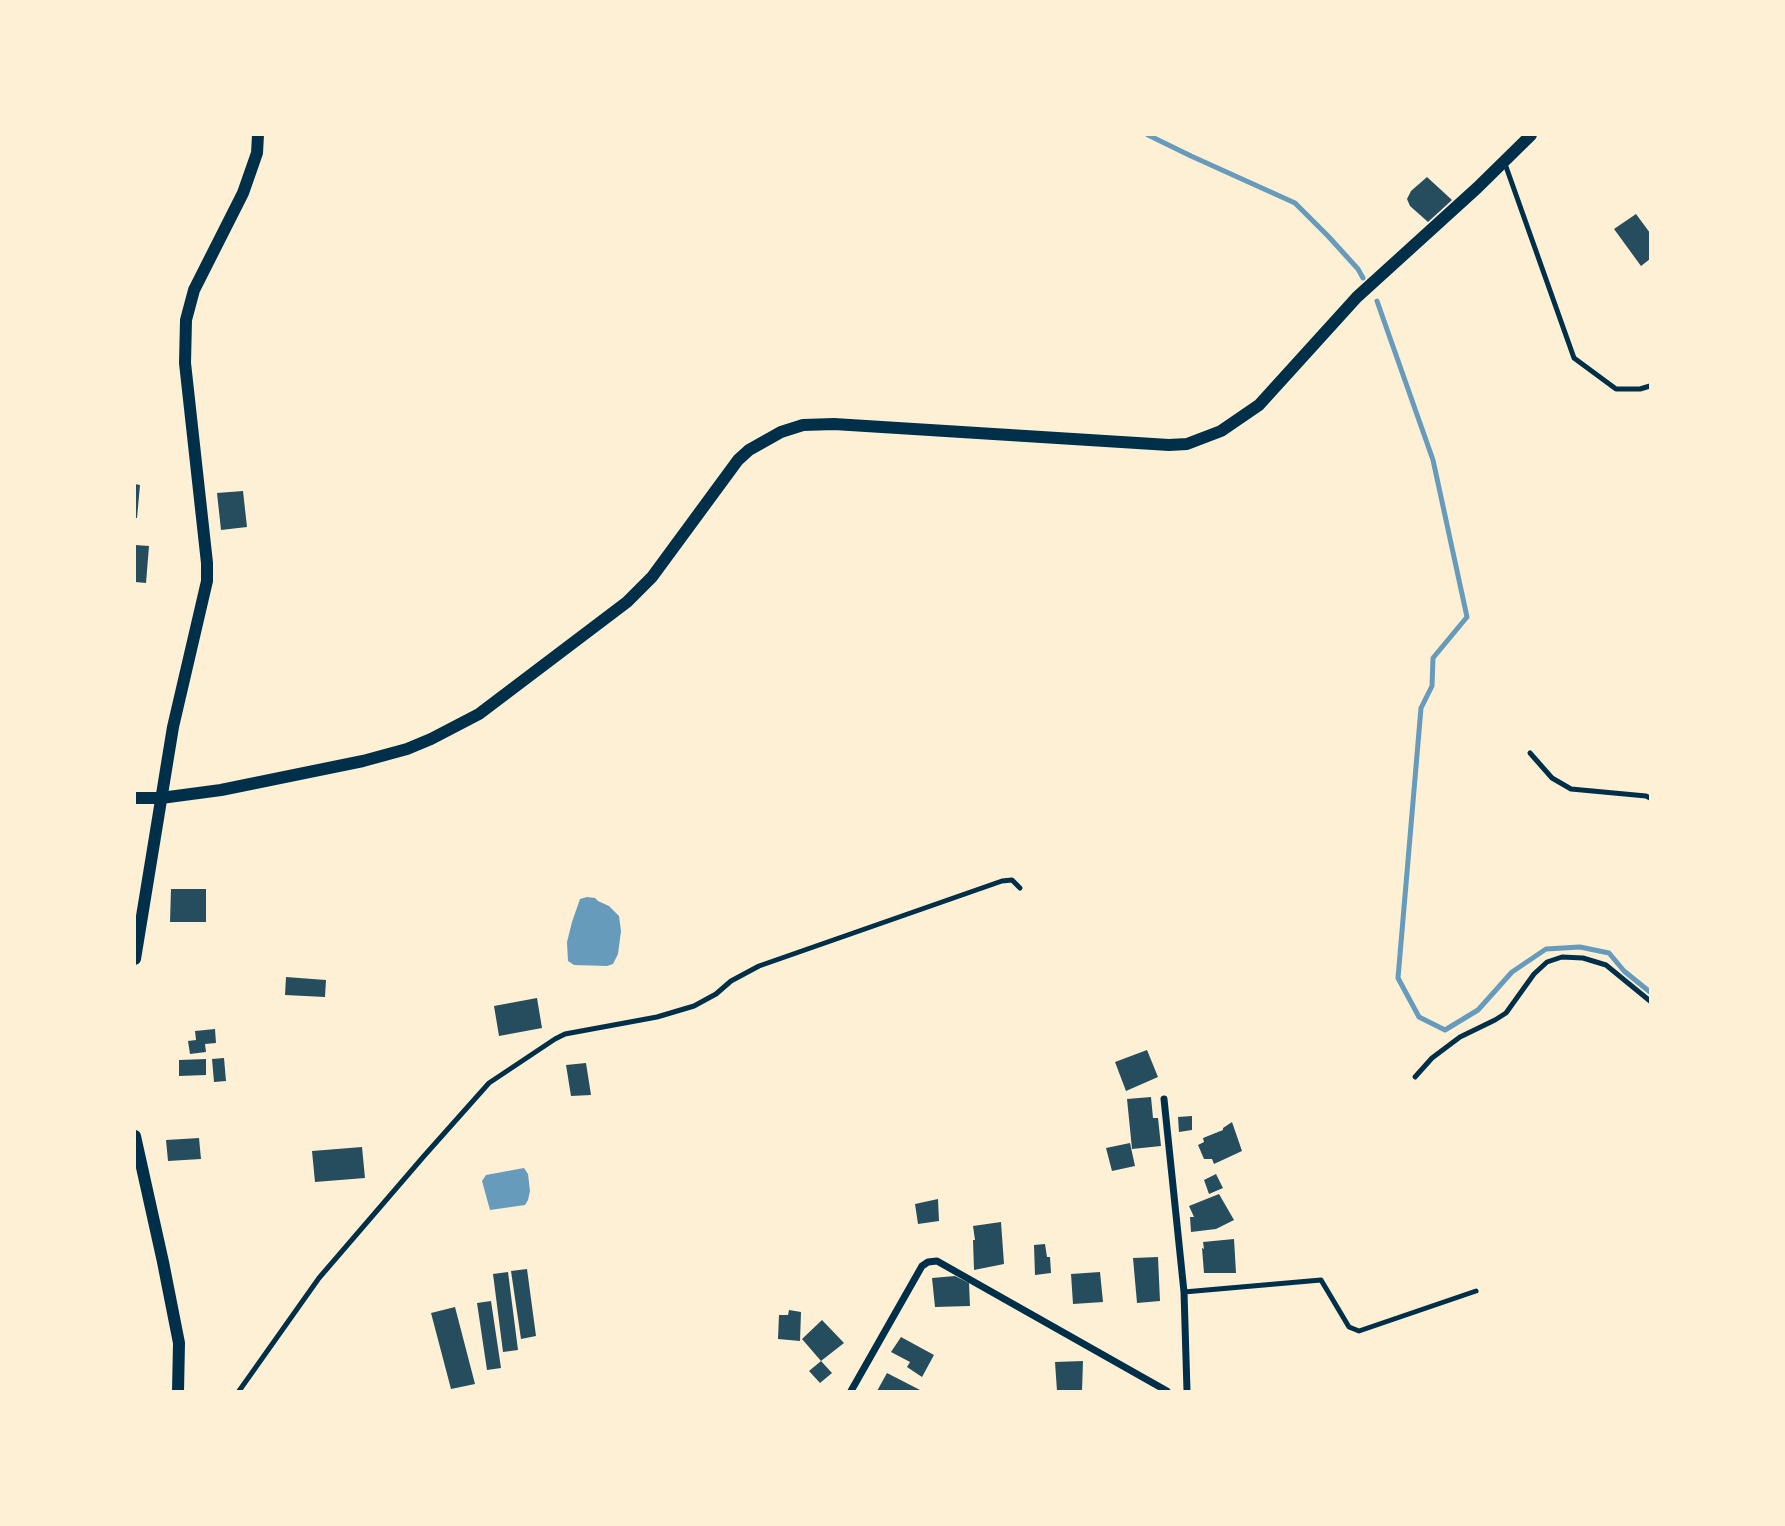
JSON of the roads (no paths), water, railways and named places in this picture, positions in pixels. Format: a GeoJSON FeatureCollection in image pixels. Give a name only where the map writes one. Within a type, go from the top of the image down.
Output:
{"type":"FeatureCollection","features":[{"type":"Feature","properties":{"kind":"street"},"geometry":{"type":"LineString","coordinates":[[135,959],[173,727],[207,581],[185,363],[186,320],[194,290],[243,193],[257,153],[258,135]]}},
{"type":"Feature","properties":{"kind":"street"},"geometry":{"type":"LineString","coordinates":[[135,799],[221,790],[363,761],[407,749],[479,714],[627,602],[660,566],[738,460],[749,450],[781,432],[803,425],[834,424],[1169,445],[1187,444],[1221,431],[1259,405],[1357,298],[1531,135]]}},
{"type":"Feature","properties":{"kind":"street"},"geometry":{"type":"LineString","coordinates":[[1164,1099],[1184,1292],[1187,1391]]}},
{"type":"Feature","properties":{"kind":"street"},"geometry":{"type":"LineString","coordinates":[[135,1136],[178,1343],[178,1391]]}},
{"type":"Feature","properties":{"kind":"street"},"geometry":{"type":"LineString","coordinates":[[851,1391],[922,1266],[937,1261],[1167,1391]]}},
{"type":"Feature","properties":{"kind":"lane"},"geometry":{"type":"LineString","coordinates":[[1504,161],[1573,358],[1616,389],[1640,389],[1650,386]]}},
{"type":"Feature","properties":{"kind":"lane"},"geometry":{"type":"LineString","coordinates":[[1530,752],[1552,778],[1571,789],[1650,798]]}},
{"type":"Feature","properties":{"kind":"lane"},"geometry":{"type":"LineString","coordinates":[[239,1391],[319,1278],[489,1083],[555,1039],[565,1034],[657,1017],[694,1006],[759,966],[1002,881],[1012,880],[1020,888]]}},
{"type":"Feature","properties":{"kind":"lane"},"geometry":{"type":"LineString","coordinates":[[1415,1077],[1432,1058],[1460,1037],[1506,1013],[1534,974],[1547,961],[1562,957],[1583,958],[1606,965],[1650,1001]]}},
{"type":"Feature","properties":{"kind":"lane"},"geometry":{"type":"LineString","coordinates":[[1184,1292],[1321,1280],[1349,1328],[1359,1331],[1476,1291]]}},
{"type":"Feature","properties":{"kind":"water"},"geometry":{"type":"Polygon","coordinates":[[[595,898],[609,906],[619,916],[621,931],[618,954],[613,964],[574,965],[568,961],[567,942],[572,922],[580,899],[595,898]]]}},
{"type":"Feature","properties":{"kind":"water"},"geometry":{"type":"Polygon","coordinates":[[[524,1168],[528,1174],[530,1191],[525,1205],[490,1210],[482,1181],[486,1175],[524,1168]]]}},
{"type":"Feature","properties":{"kind":"waterway"},"geometry":{"type":"LineString","coordinates":[[1148,135],[1295,203],[1358,269],[1363,278]]}},
{"type":"Feature","properties":{"kind":"waterway"},"geometry":{"type":"LineString","coordinates":[[1377,301],[1433,460],[1467,617],[1433,658],[1432,686],[1421,708],[1398,978],[1419,1017],[1445,1030],[1478,1010],[1512,972],[1546,949],[1580,947],[1609,953],[1624,971],[1650,992]]}}]}
